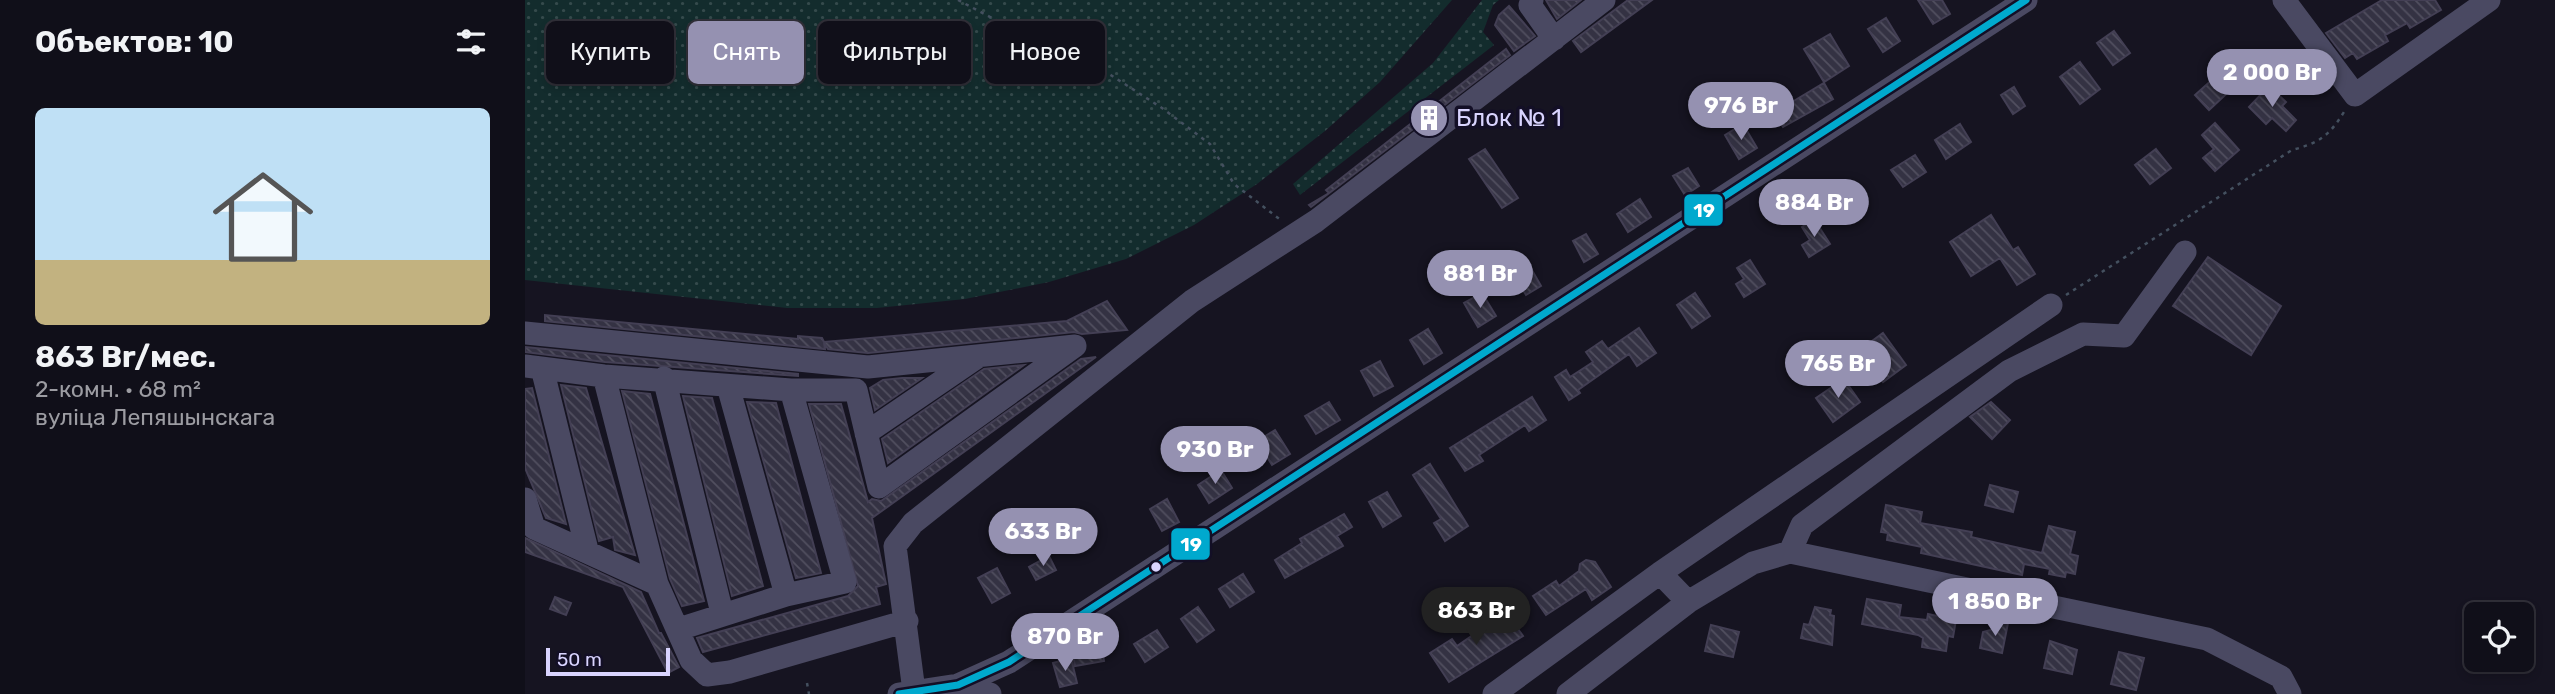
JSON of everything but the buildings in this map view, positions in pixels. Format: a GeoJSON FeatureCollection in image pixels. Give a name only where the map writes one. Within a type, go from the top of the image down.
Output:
{"type":"FeatureCollection","features":[{"type":"Feature","properties":{"kind":"street"},"geometry":{"type":"LineString","coordinates":[[1532,0],[1530,5],[1554,39]]}},
{"type":"Feature","properties":{"kind":"street"},"geometry":{"type":"LineString","coordinates":[[1604,0],[1299,232],[1192,301],[913,523],[895,546],[899,593],[907,621],[907,693],[958,685],[1009,662],[2026,0]]}},
{"type":"Feature","properties":{"kind":"street"},"geometry":{"type":"LineString","coordinates":[[2284,0],[2355,95],[2489,0]]}},
{"type":"Feature","properties":{"kind":"street"},"geometry":{"type":"LineString","coordinates":[[1790,552],[1802,525],[2009,371],[2083,334],[2124,336],[2185,252]]}},
{"type":"Feature","properties":{"kind":"street"},"geometry":{"type":"LineString","coordinates":[[1494,694],[1660,573],[2051,305]]}},
{"type":"Feature","properties":{"kind":"street"},"geometry":{"type":"LineString","coordinates":[[525,333],[868,367],[1075,346],[879,487],[856,390],[868,367]]}},
{"type":"Feature","properties":{"kind":"street"},"geometry":{"type":"LineString","coordinates":[[1989,346],[2009,371]]}},
{"type":"Feature","properties":{"kind":"street"},"geometry":{"type":"LineString","coordinates":[[866,433],[979,356]]}},
{"type":"Feature","properties":{"kind":"street"},"geometry":{"type":"LineString","coordinates":[[587,550],[533,367],[728,386],[856,390]]}},
{"type":"Feature","properties":{"kind":"street"},"geometry":{"type":"LineString","coordinates":[[604,376],[657,584],[691,660],[708,675],[730,672],[907,621]]}},
{"type":"Feature","properties":{"kind":"street"},"geometry":{"type":"LineString","coordinates":[[664,378],[722,613]]}},
{"type":"Feature","properties":{"kind":"street"},"geometry":{"type":"LineString","coordinates":[[728,386],[786,595]]}},
{"type":"Feature","properties":{"kind":"street"},"geometry":{"type":"LineString","coordinates":[[679,629],[722,613],[845,582],[791,390]]}},
{"type":"Feature","properties":{"kind":"street"},"geometry":{"type":"LineString","coordinates":[[525,499],[534,528],[657,584]]}},
{"type":"Feature","properties":{"kind":"street"},"geometry":{"type":"LineString","coordinates":[[1568,694],[1688,602],[1753,563],[1790,552],[2207,639],[2281,677],[2290,694]]}},
{"type":"Feature","properties":{"kind":"street"},"geometry":{"type":"LineString","coordinates":[[1660,573],[1688,602]]}},
{"type":"Feature","properties":{"kind":"street"},"geometry":{"type":"LineString","coordinates":[[958,685],[990,694]]}},
{"type":"Feature","properties":{"kind":"path"},"geometry":{"type":"LineString","coordinates":[[958,0],[1037,42],[1094,66],[1162,108],[1210,144],[1234,184],[1258,200],[1259,206],[1299,232]]}},
{"type":"Feature","properties":{"kind":"path"},"geometry":{"type":"LineString","coordinates":[[2051,305],[2291,150],[2316,144],[2335,126],[2355,95]]}},
{"type":"Feature","properties":{"kind":"path"},"geometry":{"type":"LineString","coordinates":[[807,683],[809,694]]}},
{"type":"Feature","properties":{"kind":"green space"},"geometry":{"type":"Polygon","coordinates":[[[525,0],[1452,0],[1380,82],[1325,131],[1257,184],[1194,225],[1126,259],[1049,282],[965,299],[877,308],[787,308],[525,280],[525,0]]]}},
{"type":"Feature","properties":{"kind":"green space"},"geometry":{"type":"Polygon","coordinates":[[[1482,0],[1499,0],[1493,5],[1483,32],[1494,45],[1300,195],[1293,184],[1433,63],[1482,0]]]}},
{"type":"Feature","properties":{"kind":"transit line","name":"19"},"geometry":{"type":"LineString","coordinates":[[899,694],[958,685],[1009,662],[2026,0]]}},
{"type":"Feature","properties":{"kind":"place","name":"Блок № 1"},"geometry":{"type":"Point","coordinates":[1429,118]}}]}
